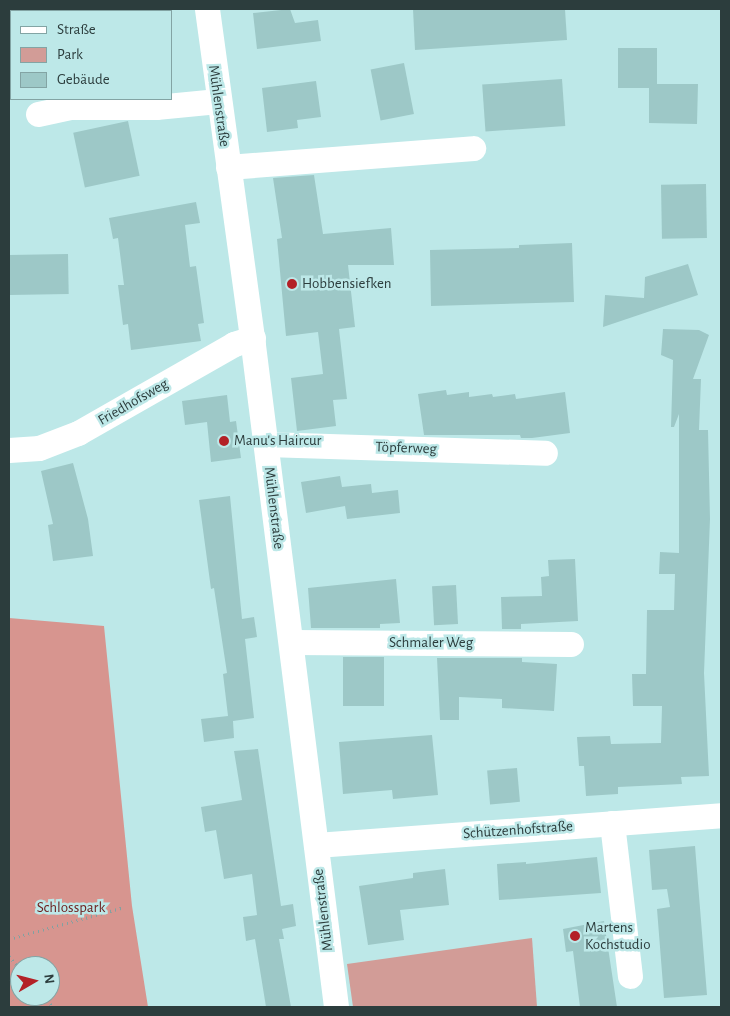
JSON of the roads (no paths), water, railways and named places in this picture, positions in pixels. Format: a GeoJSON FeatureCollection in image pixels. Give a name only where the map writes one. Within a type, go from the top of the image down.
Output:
{"type":"FeatureCollection","features":[{"type":"Feature","properties":{"kind":"street","name":"Mühlenstraße"},"geometry":{"type":"LineString","coordinates":[[207,9],[266,444],[336,1007]]}},
{"type":"Feature","properties":{"kind":"street"},"geometry":{"type":"LineString","coordinates":[[38,114],[70,107],[156,107],[218,101]]}},
{"type":"Feature","properties":{"kind":"street"},"geometry":{"type":"LineString","coordinates":[[228,167],[473,148]]}},
{"type":"Feature","properties":{"kind":"street","name":"Friedhofsweg"},"geometry":{"type":"LineString","coordinates":[[9,450],[39,448],[78,433],[234,344],[252,338]]}},
{"type":"Feature","properties":{"kind":"street","name":"Töpferweg"},"geometry":{"type":"LineString","coordinates":[[266,444],[545,453]]}},
{"type":"Feature","properties":{"kind":"street","name":"Schmaler Weg"},"geometry":{"type":"LineString","coordinates":[[291,642],[571,644]]}},
{"type":"Feature","properties":{"kind":"street","name":"Schützenhofstraße"},"geometry":{"type":"LineString","coordinates":[[316,845],[612,823],[721,818]]}},
{"type":"Feature","properties":{"kind":"street"},"geometry":{"type":"LineString","coordinates":[[612,823],[630,976]]}},
{"type":"Feature","properties":{"kind":"place","name":"Hobbensiefken"},"geometry":{"type":"Point","coordinates":[292,284]}},
{"type":"Feature","properties":{"kind":"place","name":"Manu's Haircur"},"geometry":{"type":"Point","coordinates":[224,441]}},
{"type":"Feature","properties":{"kind":"place","name":"Martens Kochstudio"},"geometry":{"type":"Point","coordinates":[575,936]}},
{"type":"Feature","properties":{"kind":"park label","name":"Schlosspark"},"geometry":{"type":"Point","coordinates":[71,908]}}]}
